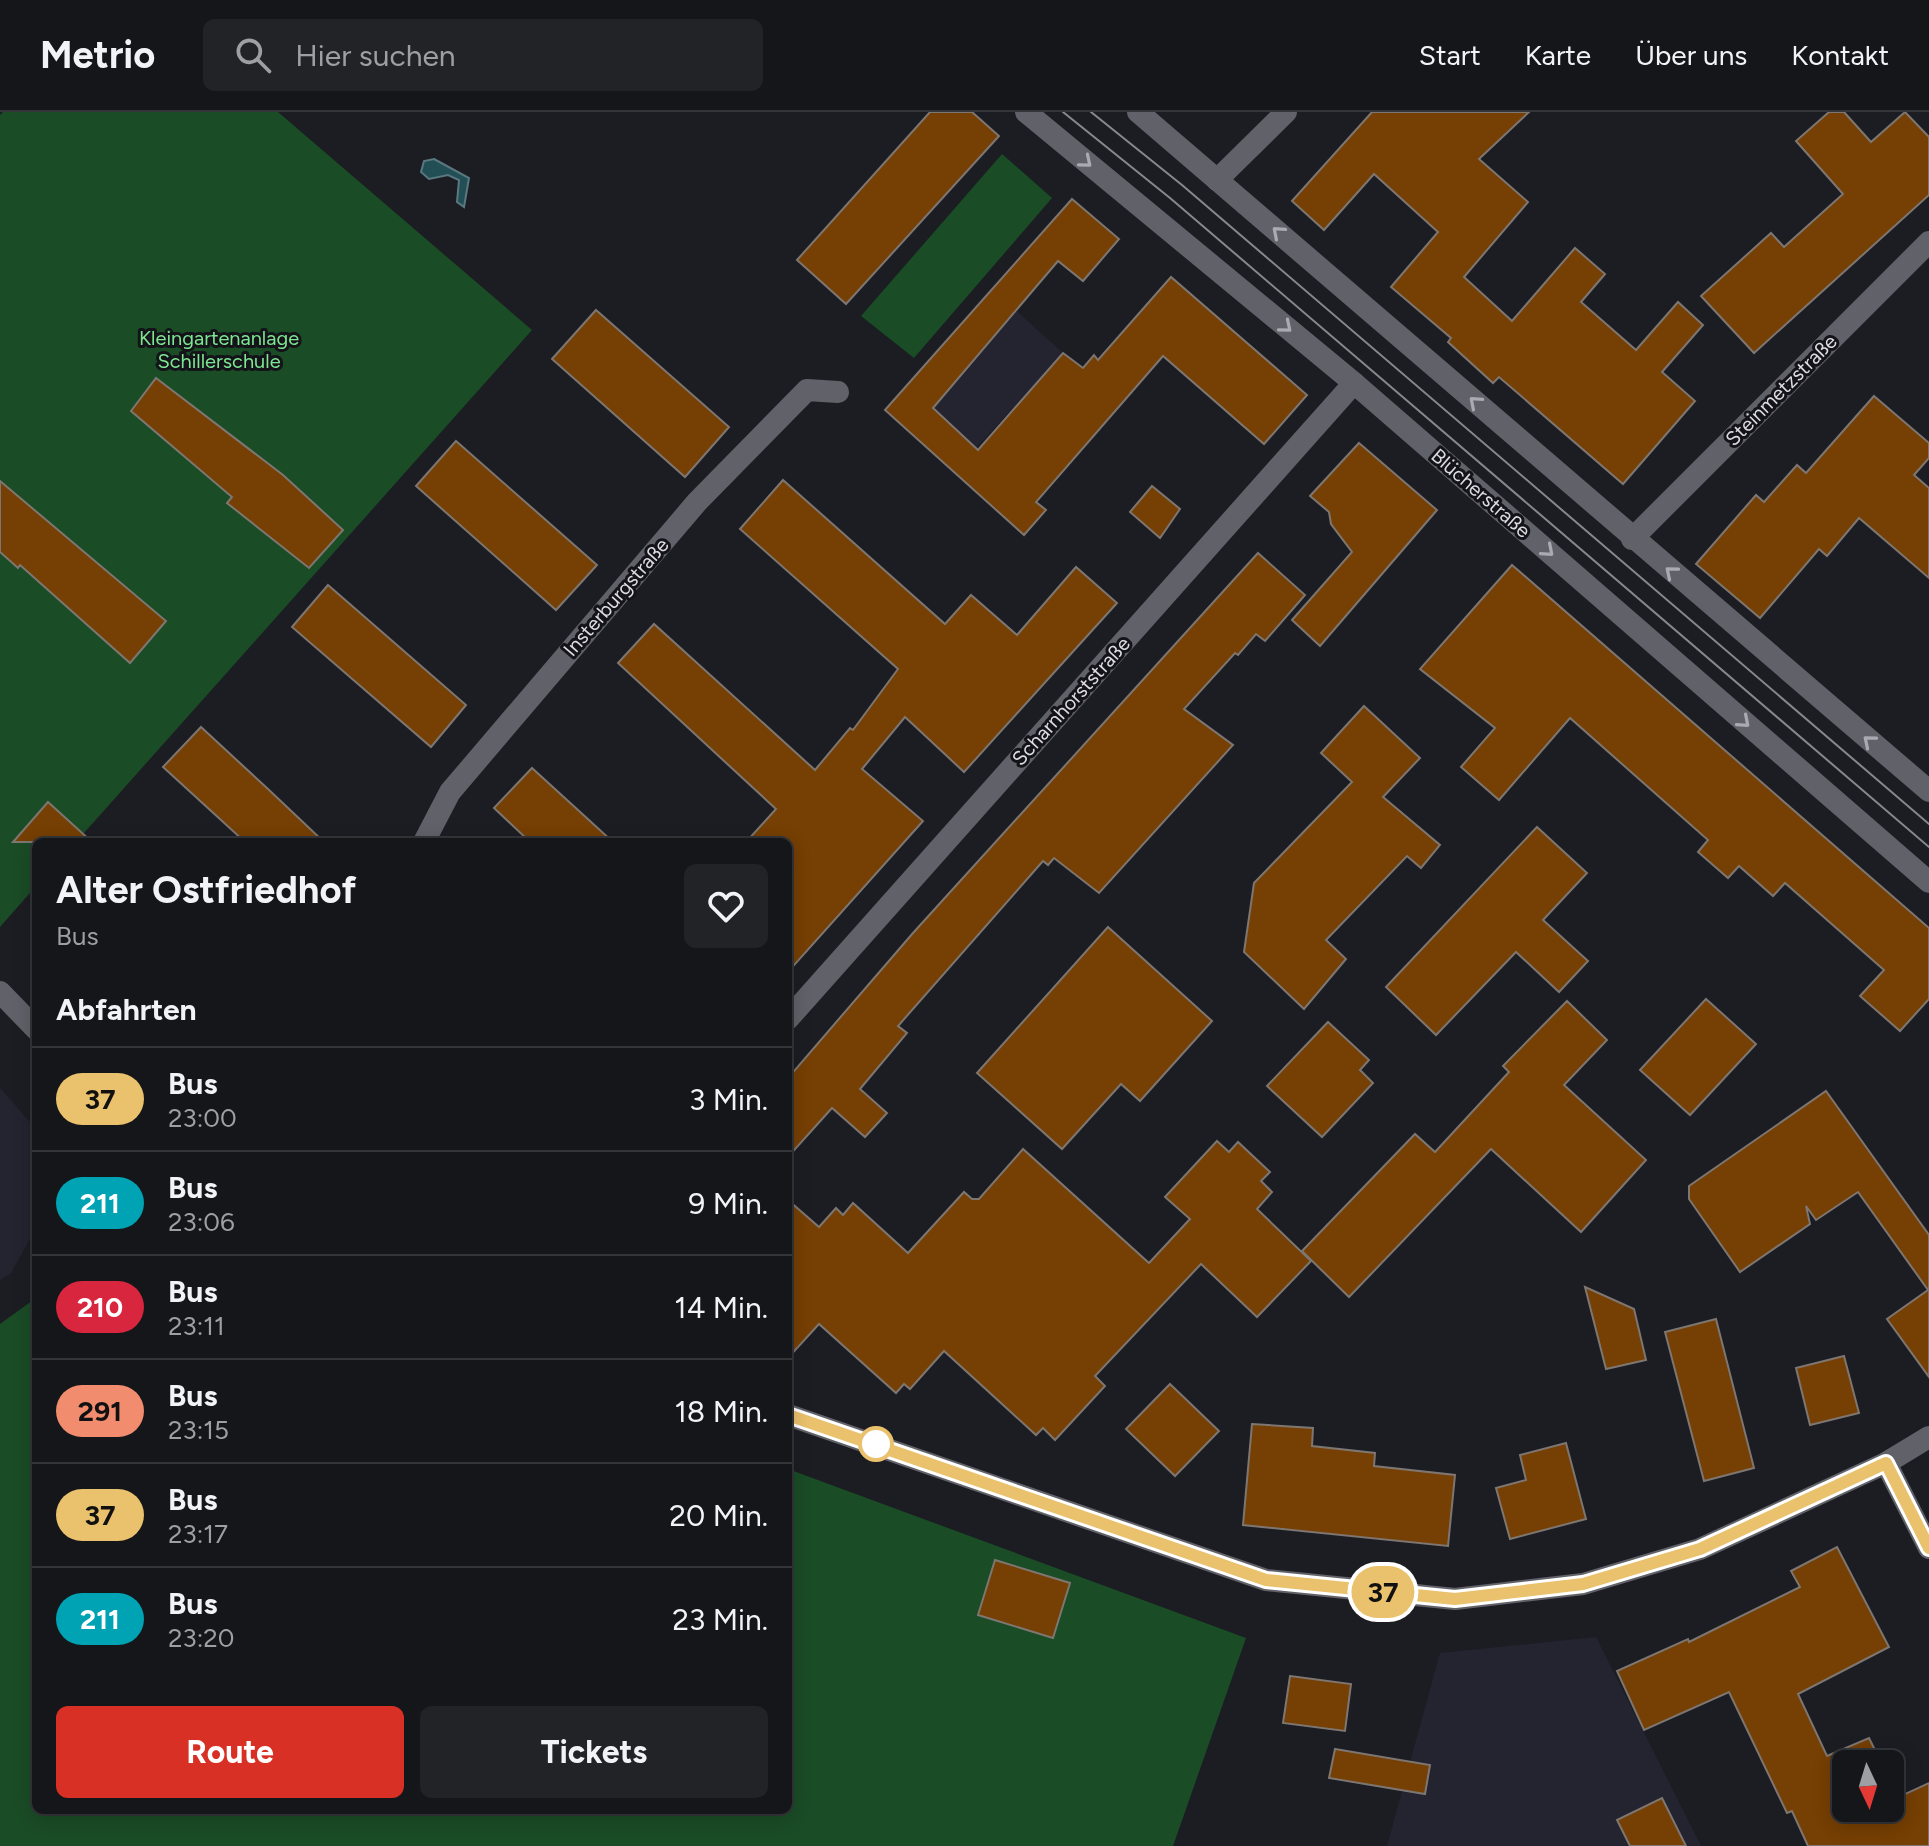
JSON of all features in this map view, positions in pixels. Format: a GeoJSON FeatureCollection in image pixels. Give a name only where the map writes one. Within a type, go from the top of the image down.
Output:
{"type":"FeatureCollection","features":[{"type":"Feature","properties":{"kind":"street","name":"Blücherstraße"},"geometry":{"type":"LineString","coordinates":[[1026,112],[1354,383],[1929,882]]}},
{"type":"Feature","properties":{"kind":"street"},"geometry":{"type":"LineString","coordinates":[[1138,112],[1929,791]]}},
{"type":"Feature","properties":{"kind":"street"},"geometry":{"type":"LineString","coordinates":[[1217,180],[1286,112]]}},
{"type":"Feature","properties":{"kind":"street","name":"Steinmetzstraße"},"geometry":{"type":"LineString","coordinates":[[1632,539],[1929,242]]}},
{"type":"Feature","properties":{"kind":"street","name":"Scharnhorststraße"},"geometry":{"type":"LineString","coordinates":[[792,1015],[1354,383]]}},
{"type":"Feature","properties":{"kind":"street","name":"Insterburgstraße"},"geometry":{"type":"LineString","coordinates":[[426,838],[450,792],[697,502],[807,390],[838,392]]}},
{"type":"Feature","properties":{"kind":"street"},"geometry":{"type":"LineString","coordinates":[[0,992],[32,1025]]}},
{"type":"Feature","properties":{"kind":"street"},"geometry":{"type":"LineString","coordinates":[[792,1416],[1266,1580],[1455,1599],[1583,1584],[1700,1549],[1886,1463],[1929,1437]]}},
{"type":"Feature","properties":{"kind":"street"},"geometry":{"type":"LineString","coordinates":[[1886,1463],[1929,1548]]}},
{"type":"Feature","properties":{"kind":"shaded area"},"geometry":{"type":"Polygon","coordinates":[[[991,288],[1063,353],[976,448],[907,386],[991,288]]]}},
{"type":"Feature","properties":{"kind":"shaded area"},"geometry":{"type":"Polygon","coordinates":[[[0,1088],[32,1124],[32,1235],[11,1273],[0,1280],[0,1088]]]}},
{"type":"Feature","properties":{"kind":"shaded area"},"geometry":{"type":"Polygon","coordinates":[[[1596,1637],[1701,1846],[1387,1846],[1440,1653],[1596,1637]]]}},
{"type":"Feature","properties":{"kind":"green space","name":"Kleingartenanlage Schillerschule"},"geometry":{"type":"Polygon","coordinates":[[[3,112],[278,112],[532,330],[80,838],[32,838],[32,891],[0,927],[0,115],[3,112]]]}},
{"type":"Feature","properties":{"kind":"green space"},"geometry":{"type":"Polygon","coordinates":[[[1002,154],[1052,198],[914,358],[861,316],[1002,154]]]}},
{"type":"Feature","properties":{"kind":"green space"},"geometry":{"type":"Polygon","coordinates":[[[32,1301],[32,1814],[792,1814],[792,1470],[1246,1638],[1173,1846],[0,1846],[0,1324],[32,1301]]]}},
{"type":"Feature","properties":{"kind":"water"},"geometry":{"type":"Polygon","coordinates":[[[434,159],[469,178],[464,207],[457,202],[459,180],[448,175],[429,179],[421,172],[424,161],[434,159]]]}},
{"type":"Feature","properties":{"kind":"building"},"geometry":{"type":"Polygon","coordinates":[[[930,112],[972,112],[999,136],[846,304],[797,260],[930,112]]]}},
{"type":"Feature","properties":{"kind":"building"},"geometry":{"type":"Polygon","coordinates":[[[1372,112],[1529,112],[1479,159],[1528,202],[1464,277],[1512,321],[1575,248],[1605,274],[1581,302],[1636,350],[1678,302],[1703,325],[1662,372],[1695,401],[1623,484],[1499,377],[1493,383],[1448,342],[1451,338],[1391,287],[1438,232],[1374,174],[1324,230],[1292,201],[1372,112]]]}},
{"type":"Feature","properties":{"kind":"building"},"geometry":{"type":"Polygon","coordinates":[[[1829,112],[1844,112],[1871,142],[1905,112],[1929,137],[1929,195],[1754,353],[1701,296],[1771,233],[1784,247],[1843,194],[1796,141],[1829,112]]]}},
{"type":"Feature","properties":{"kind":"building"},"geometry":{"type":"Polygon","coordinates":[[[1072,199],[1119,239],[1083,281],[1058,261],[933,408],[978,450],[1063,353],[1083,368],[1094,355],[1098,360],[1171,277],[1307,395],[1264,444],[1163,356],[1036,502],[1046,510],[1024,535],[885,410],[1072,199]]]}},
{"type":"Feature","properties":{"kind":"building"},"geometry":{"type":"Polygon","coordinates":[[[596,310],[729,427],[685,477],[552,359],[596,310]]]}},
{"type":"Feature","properties":{"kind":"building"},"geometry":{"type":"Polygon","coordinates":[[[156,378],[283,475],[343,530],[309,568],[227,503],[232,497],[131,411],[156,378]]]}},
{"type":"Feature","properties":{"kind":"building"},"geometry":{"type":"Polygon","coordinates":[[[1874,396],[1929,443],[1929,458],[1914,475],[1929,488],[1929,578],[1859,518],[1827,556],[1819,549],[1760,618],[1696,564],[1756,495],[1764,502],[1797,465],[1806,473],[1874,396]]]}},
{"type":"Feature","properties":{"kind":"building"},"geometry":{"type":"Polygon","coordinates":[[[456,441],[597,565],[556,610],[416,486],[456,441]]]}},
{"type":"Feature","properties":{"kind":"building"},"geometry":{"type":"Polygon","coordinates":[[[1359,443],[1437,510],[1320,646],[1292,620],[1352,552],[1331,524],[1329,512],[1310,496],[1359,443]]]}},
{"type":"Feature","properties":{"kind":"building"},"geometry":{"type":"Polygon","coordinates":[[[783,480],[945,624],[971,595],[1017,635],[1076,567],[1117,603],[964,772],[905,717],[862,769],[923,821],[792,968],[792,838],[750,838],[776,809],[618,663],[654,624],[815,770],[850,728],[853,730],[898,669],[740,529],[783,480]]]}},
{"type":"Feature","properties":{"kind":"building"},"geometry":{"type":"Polygon","coordinates":[[[0,481],[166,621],[130,663],[20,565],[18,568],[0,552],[0,481]]]}},
{"type":"Feature","properties":{"kind":"building"},"geometry":{"type":"Polygon","coordinates":[[[1152,486],[1180,509],[1160,538],[1130,512],[1152,486]]]}},
{"type":"Feature","properties":{"kind":"building"},"geometry":{"type":"Polygon","coordinates":[[[1258,553],[1305,595],[1265,641],[1256,634],[1184,709],[1233,745],[1099,893],[1054,858],[1048,865],[1043,861],[898,1026],[907,1033],[860,1089],[887,1113],[865,1137],[832,1108],[792,1153],[792,1073],[913,933],[1258,553]]]}},
{"type":"Feature","properties":{"kind":"building"},"geometry":{"type":"Polygon","coordinates":[[[1512,565],[1929,928],[1929,999],[1900,1031],[1860,996],[1884,970],[1785,883],[1773,896],[1739,866],[1728,878],[1698,852],[1708,840],[1570,718],[1499,800],[1461,767],[1495,728],[1420,669],[1512,565]]]}},
{"type":"Feature","properties":{"kind":"building"},"geometry":{"type":"Polygon","coordinates":[[[328,585],[466,705],[431,747],[292,627],[328,585]]]}},
{"type":"Feature","properties":{"kind":"building"},"geometry":{"type":"Polygon","coordinates":[[[1364,706],[1420,758],[1383,797],[1440,845],[1421,868],[1407,856],[1326,940],[1346,959],[1304,1009],[1244,952],[1254,883],[1352,782],[1321,753],[1364,706]]]}},
{"type":"Feature","properties":{"kind":"building"},"geometry":{"type":"Polygon","coordinates":[[[201,727],[320,838],[241,838],[163,767],[201,727]]]}},
{"type":"Feature","properties":{"kind":"building"},"geometry":{"type":"Polygon","coordinates":[[[532,768],[609,838],[526,838],[494,808],[532,768]]]}},
{"type":"Feature","properties":{"kind":"building"},"geometry":{"type":"Polygon","coordinates":[[[48,802],[88,838],[32,838],[32,842],[13,842],[48,802]]]}},
{"type":"Feature","properties":{"kind":"building"},"geometry":{"type":"Polygon","coordinates":[[[1537,827],[1587,873],[1543,920],[1588,961],[1559,992],[1516,952],[1436,1035],[1386,987],[1537,827]]]}},
{"type":"Feature","properties":{"kind":"building"},"geometry":{"type":"Polygon","coordinates":[[[1108,927],[1212,1021],[1140,1101],[1121,1084],[1062,1149],[977,1073],[1108,927]]]}},
{"type":"Feature","properties":{"kind":"building"},"geometry":{"type":"Polygon","coordinates":[[[1706,999],[1756,1044],[1690,1115],[1640,1070],[1706,999]]]}},
{"type":"Feature","properties":{"kind":"building"},"geometry":{"type":"Polygon","coordinates":[[[1567,1001],[1607,1040],[1564,1085],[1646,1160],[1581,1232],[1491,1149],[1349,1297],[1302,1251],[1415,1134],[1435,1152],[1509,1072],[1503,1066],[1567,1001]]]}},
{"type":"Feature","properties":{"kind":"building"},"geometry":{"type":"Polygon","coordinates":[[[1328,1022],[1369,1060],[1360,1070],[1373,1083],[1322,1137],[1267,1086],[1328,1022]]]}},
{"type":"Feature","properties":{"kind":"building"},"geometry":{"type":"Polygon","coordinates":[[[1826,1091],[1929,1235],[1929,1377],[1887,1319],[1928,1290],[1858,1192],[1816,1220],[1806,1206],[1810,1224],[1740,1272],[1689,1199],[1689,1186],[1826,1091]]]}},
{"type":"Feature","properties":{"kind":"building"},"geometry":{"type":"Polygon","coordinates":[[[1217,1141],[1229,1152],[1238,1142],[1270,1172],[1261,1181],[1272,1192],[1257,1209],[1311,1261],[1257,1317],[1201,1264],[1095,1376],[1105,1386],[1055,1440],[1043,1428],[1036,1435],[944,1351],[910,1389],[904,1384],[896,1393],[819,1324],[792,1354],[792,1203],[819,1227],[836,1208],[843,1215],[853,1203],[908,1253],[964,1192],[972,1199],[979,1199],[1023,1149],[1149,1263],[1190,1219],[1165,1197],[1217,1141]]]}},
{"type":"Feature","properties":{"kind":"building"},"geometry":{"type":"Polygon","coordinates":[[[1585,1287],[1634,1309],[1646,1360],[1606,1369],[1585,1287]]]}},
{"type":"Feature","properties":{"kind":"building"},"geometry":{"type":"Polygon","coordinates":[[[1716,1319],[1754,1468],[1704,1481],[1665,1332],[1716,1319]]]}},
{"type":"Feature","properties":{"kind":"building"},"geometry":{"type":"Polygon","coordinates":[[[1844,1356],[1859,1413],[1810,1425],[1796,1368],[1844,1356]]]}},
{"type":"Feature","properties":{"kind":"building"},"geometry":{"type":"Polygon","coordinates":[[[1170,1384],[1219,1431],[1175,1476],[1126,1429],[1170,1384]]]}},
{"type":"Feature","properties":{"kind":"building"},"geometry":{"type":"Polygon","coordinates":[[[1252,1424],[1313,1428],[1312,1446],[1375,1453],[1374,1466],[1455,1475],[1448,1546],[1243,1525],[1252,1424]]]}},
{"type":"Feature","properties":{"kind":"building"},"geometry":{"type":"Polygon","coordinates":[[[1566,1443],[1586,1519],[1510,1539],[1496,1488],[1526,1480],[1520,1455],[1566,1443]]]}},
{"type":"Feature","properties":{"kind":"building"},"geometry":{"type":"Polygon","coordinates":[[[1837,1547],[1889,1647],[1798,1694],[1827,1756],[1832,1754],[1832,1822],[1904,1822],[1904,1795],[1929,1783],[1929,1846],[1808,1846],[1792,1811],[1787,1813],[1729,1692],[1644,1730],[1617,1671],[1688,1639],[1689,1642],[1800,1587],[1791,1571],[1837,1547]]]}},
{"type":"Feature","properties":{"kind":"building"},"geometry":{"type":"Polygon","coordinates":[[[995,1560],[1070,1583],[1053,1638],[978,1615],[995,1560]]]}},
{"type":"Feature","properties":{"kind":"building"},"geometry":{"type":"Polygon","coordinates":[[[1290,1676],[1351,1684],[1345,1731],[1283,1723],[1290,1676]]]}},
{"type":"Feature","properties":{"kind":"building"},"geometry":{"type":"Polygon","coordinates":[[[1869,1738],[1875,1750],[1841,1750],[1869,1738]]]}},
{"type":"Feature","properties":{"kind":"building"},"geometry":{"type":"Polygon","coordinates":[[[1335,1749],[1430,1765],[1425,1794],[1329,1778],[1335,1749]]]}},
{"type":"Feature","properties":{"kind":"building"},"geometry":{"type":"Polygon","coordinates":[[[1662,1798],[1686,1846],[1630,1846],[1617,1820],[1662,1798]]]}},
{"type":"Feature","properties":{"kind":"tram line"},"geometry":{"type":"LineString","coordinates":[[1063,112],[1170,198],[1929,847]]}},
{"type":"Feature","properties":{"kind":"tram line"},"geometry":{"type":"LineString","coordinates":[[1091,112],[1182,185],[1929,824]]}},
{"type":"Feature","properties":{"kind":"bus line","name":"37"},"geometry":{"type":"LineString","coordinates":[[792,1416],[1266,1580],[1455,1599],[1583,1584],[1700,1549],[1886,1463],[1929,1548]]}}]}
